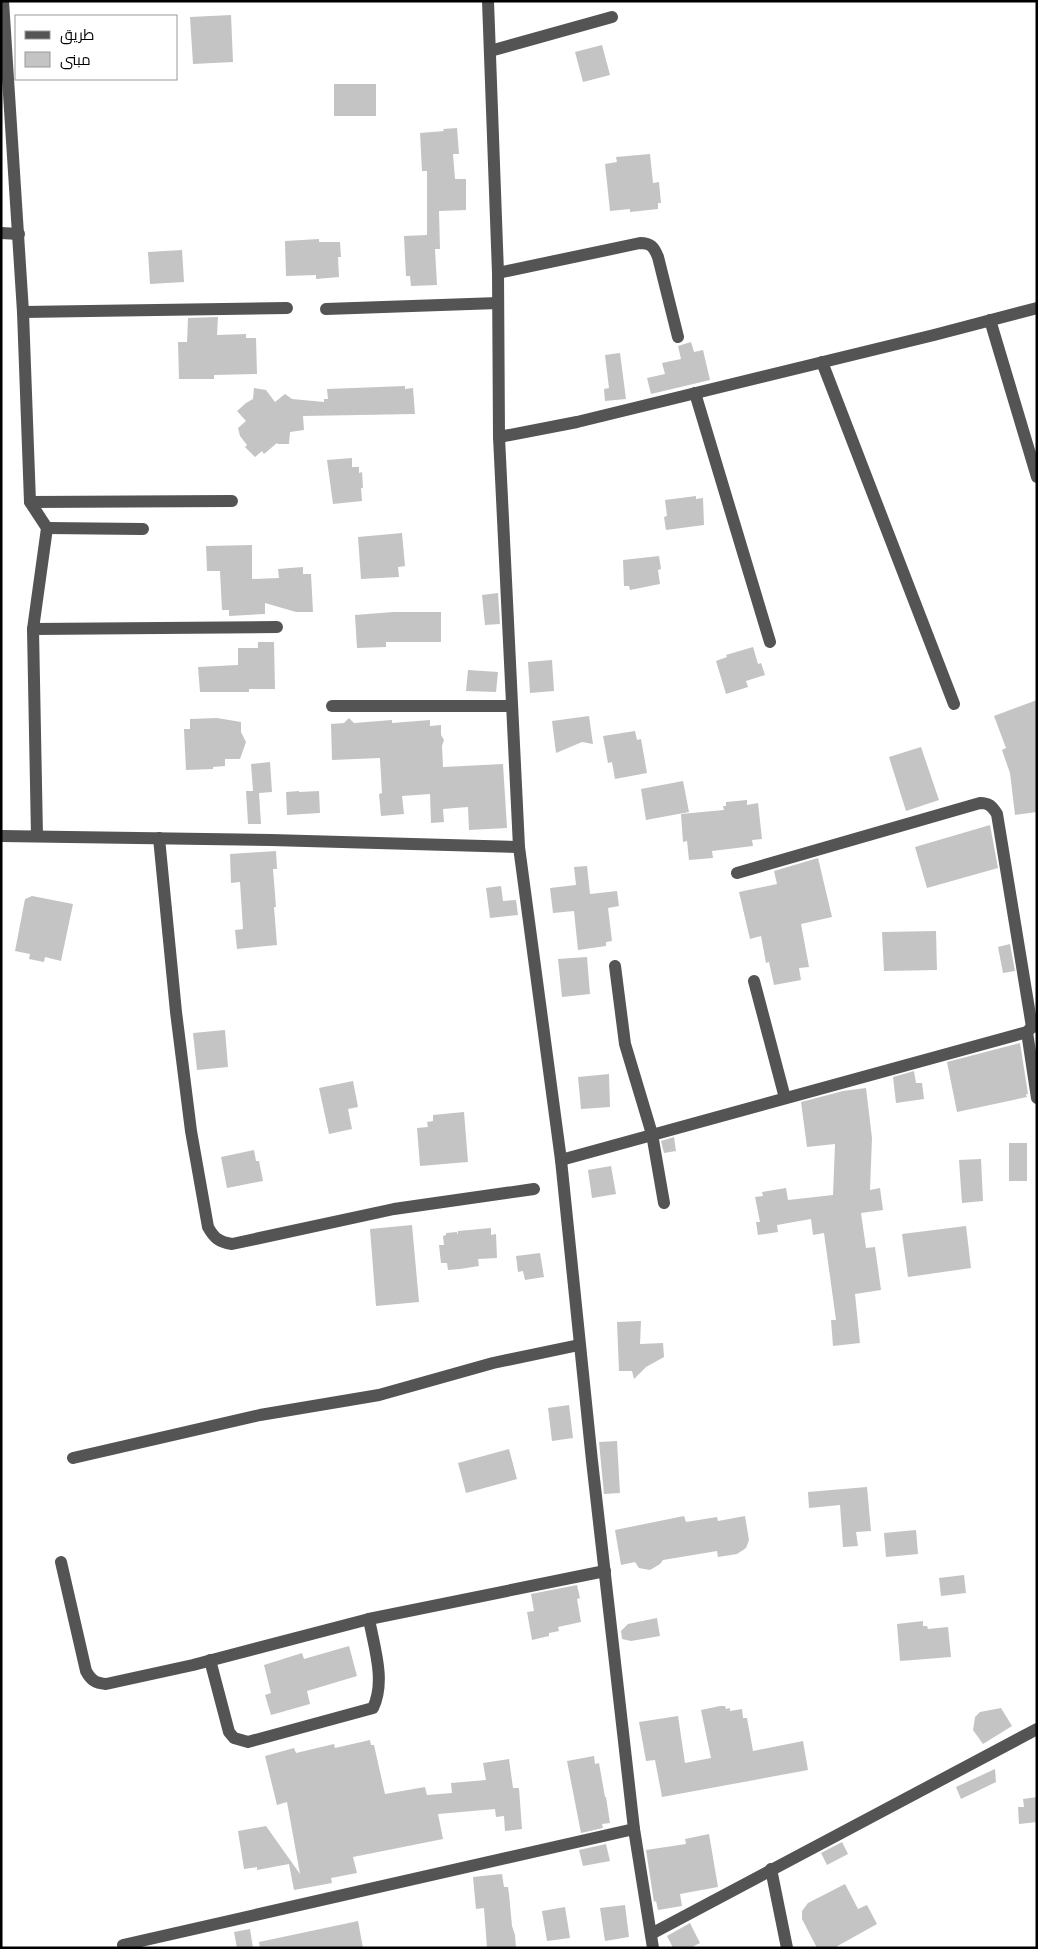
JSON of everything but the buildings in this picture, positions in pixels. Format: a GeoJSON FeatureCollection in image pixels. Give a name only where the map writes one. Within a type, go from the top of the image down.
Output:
{"type":"FeatureCollection","features":[{"type":"Feature","properties":{"kind":"street"},"geometry":{"type":"LineString","coordinates":[[4,1],[27,388],[30,502],[47,528],[33,629],[37,836]]}},
{"type":"Feature","properties":{"kind":"street"},"geometry":{"type":"LineString","coordinates":[[488,1],[498,273],[499,437],[519,847],[561,1160],[579,1345],[634,1829],[653,1948]]}},
{"type":"Feature","properties":{"kind":"street"},"geometry":{"type":"LineString","coordinates":[[490,51],[612,17]]}},
{"type":"Feature","properties":{"kind":"street"},"geometry":{"type":"LineString","coordinates":[[1,233],[19,234]]}},
{"type":"Feature","properties":{"kind":"street"},"geometry":{"type":"LineString","coordinates":[[498,273],[640,243],[649,243],[654,248],[658,257],[678,337]]}},
{"type":"Feature","properties":{"kind":"street"},"geometry":{"type":"LineString","coordinates":[[326,309],[498,303]]}},
{"type":"Feature","properties":{"kind":"street"},"geometry":{"type":"LineString","coordinates":[[23,312],[287,308]]}},
{"type":"Feature","properties":{"kind":"street"},"geometry":{"type":"LineString","coordinates":[[499,437],[577,422],[1037,308]]}},
{"type":"Feature","properties":{"kind":"street"},"geometry":{"type":"LineString","coordinates":[[990,320],[1037,477]]}},
{"type":"Feature","properties":{"kind":"street"},"geometry":{"type":"LineString","coordinates":[[822,362],[954,704]]}},
{"type":"Feature","properties":{"kind":"street"},"geometry":{"type":"LineString","coordinates":[[695,393],[770,642]]}},
{"type":"Feature","properties":{"kind":"street"},"geometry":{"type":"LineString","coordinates":[[30,502],[232,501]]}},
{"type":"Feature","properties":{"kind":"street"},"geometry":{"type":"LineString","coordinates":[[47,528],[143,528]]}},
{"type":"Feature","properties":{"kind":"street"},"geometry":{"type":"LineString","coordinates":[[33,629],[277,627]]}},
{"type":"Feature","properties":{"kind":"street"},"geometry":{"type":"LineString","coordinates":[[332,706],[512,706]]}},
{"type":"Feature","properties":{"kind":"street"},"geometry":{"type":"LineString","coordinates":[[737,873],[980,803],[988,803],[997,814],[1032,1028],[1037,1098]]}},
{"type":"Feature","properties":{"kind":"street"},"geometry":{"type":"LineString","coordinates":[[1,836],[519,847]]}},
{"type":"Feature","properties":{"kind":"street"},"geometry":{"type":"LineString","coordinates":[[159,838],[176,1012],[191,1131],[208,1227],[214,1237],[222,1243],[232,1244],[394,1209],[534,1189]]}},
{"type":"Feature","properties":{"kind":"street"},"geometry":{"type":"LineString","coordinates":[[615,966],[625,1044],[652,1134],[664,1203]]}},
{"type":"Feature","properties":{"kind":"street"},"geometry":{"type":"LineString","coordinates":[[754,981],[785,1098]]}},
{"type":"Feature","properties":{"kind":"street"},"geometry":{"type":"LineString","coordinates":[[561,1160],[1032,1028]]}},
{"type":"Feature","properties":{"kind":"street"},"geometry":{"type":"LineString","coordinates":[[73,1458],[260,1415],[379,1395],[493,1363],[579,1345]]}},
{"type":"Feature","properties":{"kind":"street"},"geometry":{"type":"LineString","coordinates":[[60,1562],[86,1671],[91,1679],[98,1684],[106,1684],[210,1660],[369,1619],[605,1570]]}},
{"type":"Feature","properties":{"kind":"street"},"geometry":{"type":"LineString","coordinates":[[210,1660],[229,1732],[234,1738],[248,1742],[373,1708],[377,1699],[379,1684],[369,1619]]}},
{"type":"Feature","properties":{"kind":"street"},"geometry":{"type":"LineString","coordinates":[[651,1934],[770,1869],[1037,1729]]}},
{"type":"Feature","properties":{"kind":"street"},"geometry":{"type":"LineString","coordinates":[[123,1945],[634,1829]]}},
{"type":"Feature","properties":{"kind":"street"},"geometry":{"type":"LineString","coordinates":[[770,1869],[787,1948]]}}]}
